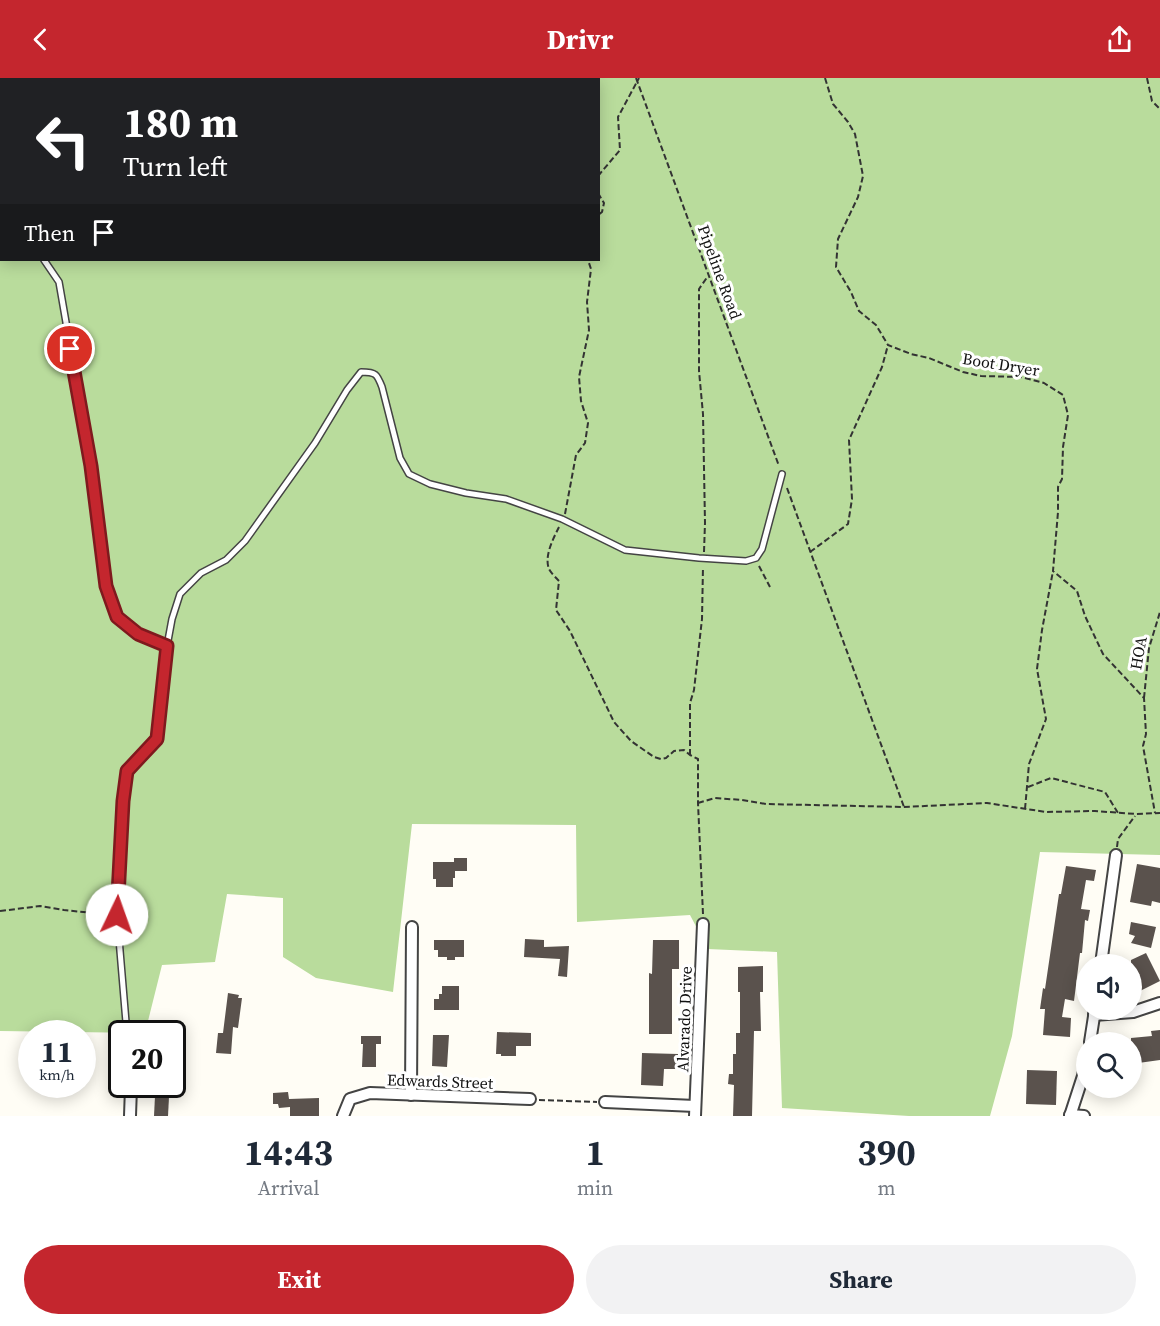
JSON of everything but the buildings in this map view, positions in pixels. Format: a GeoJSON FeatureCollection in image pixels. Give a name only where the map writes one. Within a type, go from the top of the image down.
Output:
{"type":"FeatureCollection","features":[{"type":"Feature","properties":{"kind":"street"},"geometry":{"type":"LineString","coordinates":[[1102,954],[1116,855]]}},
{"type":"Feature","properties":{"kind":"street","name":"Alvarado Drive"},"geometry":{"type":"LineString","coordinates":[[695,1111],[703,924]]}},
{"type":"Feature","properties":{"kind":"street"},"geometry":{"type":"LineString","coordinates":[[411,1095],[412,927]]}},
{"type":"Feature","properties":{"kind":"street"},"geometry":{"type":"LineString","coordinates":[[1142,1009],[1160,1003]]}},
{"type":"Feature","properties":{"kind":"street","name":"Edwards Street"},"geometry":{"type":"LineString","coordinates":[[343,1116],[350,1099],[370,1093],[530,1099]]}},
{"type":"Feature","properties":{"kind":"street"},"geometry":{"type":"LineString","coordinates":[[1076,1097],[1070,1115],[1084,1116]]}},
{"type":"Feature","properties":{"kind":"street"},"geometry":{"type":"LineString","coordinates":[[130,1116],[131,1098]]}},
{"type":"Feature","properties":{"kind":"street"},"geometry":{"type":"LineString","coordinates":[[605,1102],[695,1111]]}},
{"type":"Feature","properties":{"kind":"lane"},"geometry":{"type":"LineString","coordinates":[[45,261],[59,282],[91,466],[106,586],[117,617],[138,634],[167,646]]}},
{"type":"Feature","properties":{"kind":"lane"},"geometry":{"type":"LineString","coordinates":[[126,1020],[117,915],[123,801],[127,771],[157,739],[167,646],[180,594],[201,573],[226,560],[245,541],[315,443],[347,390],[361,372],[371,372],[377,375],[400,458],[409,474],[430,484],[466,493],[506,499],[562,519],[625,550],[703,559],[746,561],[756,558],[762,549],[782,474]]}},
{"type":"Feature","properties":{"kind":"path","name":"Pipeline Road"},"geometry":{"type":"LineString","coordinates":[[637,78],[904,807]]}},
{"type":"Feature","properties":{"kind":"path"},"geometry":{"type":"LineString","coordinates":[[810,552],[848,524],[852,499],[849,440],[882,367],[888,345],[876,325],[859,311],[836,267],[838,239],[858,197],[862,176],[855,134],[833,104],[825,78]]}},
{"type":"Feature","properties":{"kind":"path"},"geometry":{"type":"LineString","coordinates":[[1147,78],[1152,101],[1160,109]]}},
{"type":"Feature","properties":{"kind":"path"},"geometry":{"type":"LineString","coordinates":[[600,174],[620,150],[618,117],[637,82]]}},
{"type":"Feature","properties":{"kind":"path"},"geometry":{"type":"LineString","coordinates":[[600,197],[604,204],[600,213]]}},
{"type":"Feature","properties":{"kind":"path"},"geometry":{"type":"LineString","coordinates":[[703,924],[698,759],[690,755],[690,703],[694,690],[702,619],[704,501],[699,371],[699,289],[708,275]]}},
{"type":"Feature","properties":{"kind":"path","name":"Boot Dryer"},"geometry":{"type":"LineString","coordinates":[[888,345],[963,372],[981,376],[1021,377],[1044,383],[1063,395],[1068,415],[1062,479],[1058,487],[1053,571],[1037,669],[1046,719],[1029,764],[1025,809]]}},
{"type":"Feature","properties":{"kind":"path"},"geometry":{"type":"LineString","coordinates":[[756,558],[770,587]]}},
{"type":"Feature","properties":{"kind":"path"},"geometry":{"type":"LineString","coordinates":[[1053,571],[1077,591],[1085,616],[1103,654],[1144,698],[1146,728],[1143,746],[1155,813]]}},
{"type":"Feature","properties":{"kind":"path","name":"HOA"},"geometry":{"type":"LineString","coordinates":[[1144,698],[1149,648],[1160,612]]}},
{"type":"Feature","properties":{"kind":"path"},"geometry":{"type":"LineString","coordinates":[[1028,787],[1051,778],[1106,792],[1119,813]]}},
{"type":"Feature","properties":{"kind":"path"},"geometry":{"type":"LineString","coordinates":[[698,803],[715,798],[766,804],[904,807],[987,802],[1046,812],[1160,813]]}},
{"type":"Feature","properties":{"kind":"path"},"geometry":{"type":"LineString","coordinates":[[1116,855],[1118,839],[1136,814]]}},
{"type":"Feature","properties":{"kind":"path"},"geometry":{"type":"LineString","coordinates":[[0,911],[40,906],[117,915]]}},
{"type":"Feature","properties":{"kind":"path"},"geometry":{"type":"LineString","coordinates":[[530,1099],[605,1102]]}},
{"type":"Feature","properties":{"kind":"green space"},"geometry":{"type":"Polygon","coordinates":[[[600,78],[1160,78],[1160,855],[1040,852],[1012,1036],[990,1116],[909,1116],[782,1108],[777,952],[708,949],[690,915],[577,922],[576,825],[412,824],[393,992],[316,978],[283,957],[283,898],[227,894],[215,962],[162,965],[148,1020],[108,1020],[108,1032],[96,1032],[96,1020],[18,1020],[18,1031],[0,1031],[0,261],[600,261],[600,78]]]}},
{"type":"Feature","properties":{"kind":"route"},"geometry":{"type":"LineString","coordinates":[[70,349],[91,466],[106,586],[117,617],[138,634],[167,646],[157,739],[127,771],[123,801],[117,915]]}}]}
